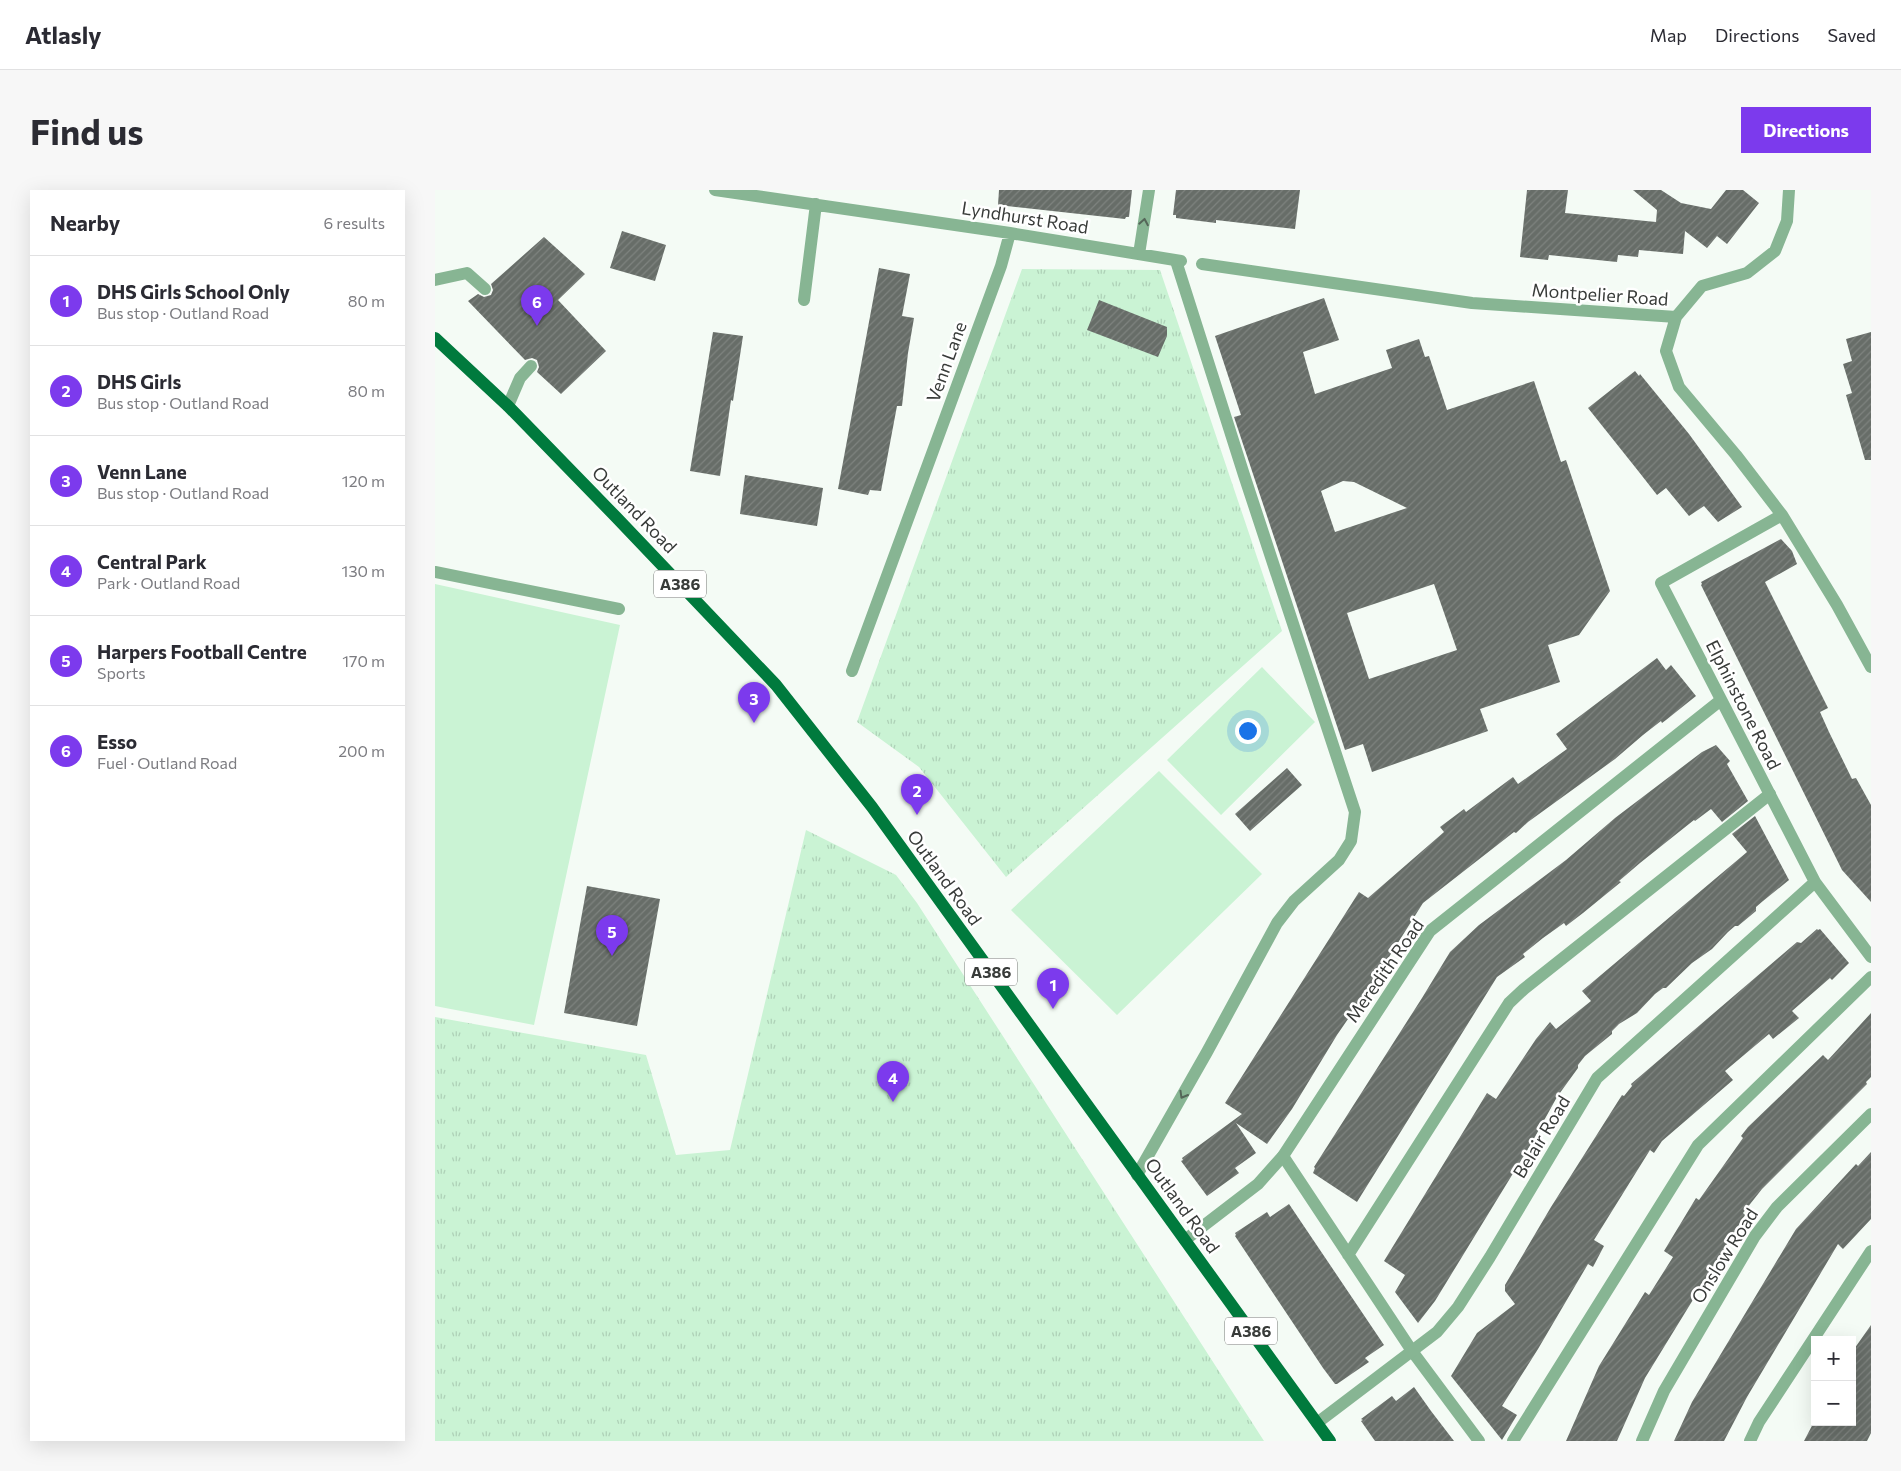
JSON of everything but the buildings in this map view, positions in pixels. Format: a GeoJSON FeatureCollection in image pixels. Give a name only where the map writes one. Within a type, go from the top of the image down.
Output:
{"type":"FeatureCollection","features":[{"type":"Feature","properties":{"kind":"main road","name":"Outland Road"},"geometry":{"type":"LineString","coordinates":[[435,338],[508,406],[776,685],[872,807],[1330,1441]]}},
{"type":"Feature","properties":{"kind":"street","name":"Lyndhurst Road"},"geometry":{"type":"LineString","coordinates":[[715,190],[1010,233],[1178,261],[1244,475],[1355,812],[1351,841],[1339,860],[1294,900],[1277,923],[1207,1052],[1137,1174]]}},
{"type":"Feature","properties":{"kind":"street"},"geometry":{"type":"LineString","coordinates":[[1139,254],[1149,190]]}},
{"type":"Feature","properties":{"kind":"street"},"geometry":{"type":"LineString","coordinates":[[1676,317],[1702,286],[1747,273],[1775,251],[1787,221],[1789,190]]}},
{"type":"Feature","properties":{"kind":"street"},"geometry":{"type":"LineString","coordinates":[[804,300],[816,204]]}},
{"type":"Feature","properties":{"kind":"street","name":"Venn Lane"},"geometry":{"type":"LineString","coordinates":[[852,671],[1001,266],[1010,233]]}},
{"type":"Feature","properties":{"kind":"street","name":"Montpelier Road"},"geometry":{"type":"LineString","coordinates":[[1202,264],[1472,303],[1676,317],[1666,351],[1679,387],[1736,455],[1782,515],[1837,605],[1871,667]]}},
{"type":"Feature","properties":{"kind":"street"},"geometry":{"type":"LineString","coordinates":[[435,280],[467,273],[485,289]]}},
{"type":"Feature","properties":{"kind":"street"},"geometry":{"type":"LineString","coordinates":[[508,406],[520,378],[531,366]]}},
{"type":"Feature","properties":{"kind":"street","name":"Elphinstone Road"},"geometry":{"type":"LineString","coordinates":[[1782,515],[1661,583],[1815,882],[1871,957]]}},
{"type":"Feature","properties":{"kind":"street"},"geometry":{"type":"LineString","coordinates":[[435,572],[619,610]]}},
{"type":"Feature","properties":{"kind":"street","name":"Meredith Road"},"geometry":{"type":"LineString","coordinates":[[1185,1240],[1259,1184],[1283,1156],[1430,931],[1721,700]]}},
{"type":"Feature","properties":{"kind":"street"},"geometry":{"type":"LineString","coordinates":[[1348,1255],[1509,1003],[1524,989],[1769,794]]}},
{"type":"Feature","properties":{"kind":"street","name":"Belair Road"},"geometry":{"type":"LineString","coordinates":[[1317,1423],[1437,1332],[1458,1307],[1505,1234],[1597,1078],[1815,882]]}},
{"type":"Feature","properties":{"kind":"street"},"geometry":{"type":"LineString","coordinates":[[1513,1441],[1698,1145],[1871,977]]}},
{"type":"Feature","properties":{"kind":"street","name":"Onslow Road"},"geometry":{"type":"LineString","coordinates":[[1642,1441],[1664,1391],[1755,1236],[1777,1207],[1871,1114]]}},
{"type":"Feature","properties":{"kind":"street"},"geometry":{"type":"LineString","coordinates":[[1283,1156],[1412,1351],[1479,1441]]}},
{"type":"Feature","properties":{"kind":"street"},"geometry":{"type":"LineString","coordinates":[[1750,1441],[1759,1422],[1871,1250]]}},
{"type":"Feature","properties":{"kind":"green space"},"geometry":{"type":"Polygon","coordinates":[[[1022,269],[1160,270],[1282,631],[1006,877],[919,767],[857,722],[1022,269]]]}},
{"type":"Feature","properties":{"kind":"green space"},"geometry":{"type":"Polygon","coordinates":[[[435,584],[620,625],[534,1025],[435,1006],[435,584]]]}},
{"type":"Feature","properties":{"kind":"green space"},"geometry":{"type":"Polygon","coordinates":[[[1262,667],[1315,722],[1221,815],[1167,760],[1262,667]]]}},
{"type":"Feature","properties":{"kind":"green space"},"geometry":{"type":"Polygon","coordinates":[[[1159,771],[1262,874],[1117,1015],[1011,910],[1159,771]]]}},
{"type":"Feature","properties":{"kind":"green space"},"geometry":{"type":"Polygon","coordinates":[[[806,830],[896,875],[917,903],[1264,1441],[435,1441],[435,1017],[646,1055],[676,1155],[730,1150],[806,830]]]}},
{"type":"Feature","properties":{"kind":"place","name":"Esso"},"geometry":{"type":"Point","coordinates":[537,326]}},
{"type":"Feature","properties":{"kind":"place","name":"Venn Lane"},"geometry":{"type":"Point","coordinates":[754,723]}},
{"type":"Feature","properties":{"kind":"place","name":"DHS Girls"},"geometry":{"type":"Point","coordinates":[917,815]}},
{"type":"Feature","properties":{"kind":"place","name":"Harpers Football Centre"},"geometry":{"type":"Point","coordinates":[612,956]}},
{"type":"Feature","properties":{"kind":"place","name":"DHS Girls School Only"},"geometry":{"type":"Point","coordinates":[1053,1009]}},
{"type":"Feature","properties":{"kind":"place","name":"Central Park"},"geometry":{"type":"Point","coordinates":[893,1102]}}]}
